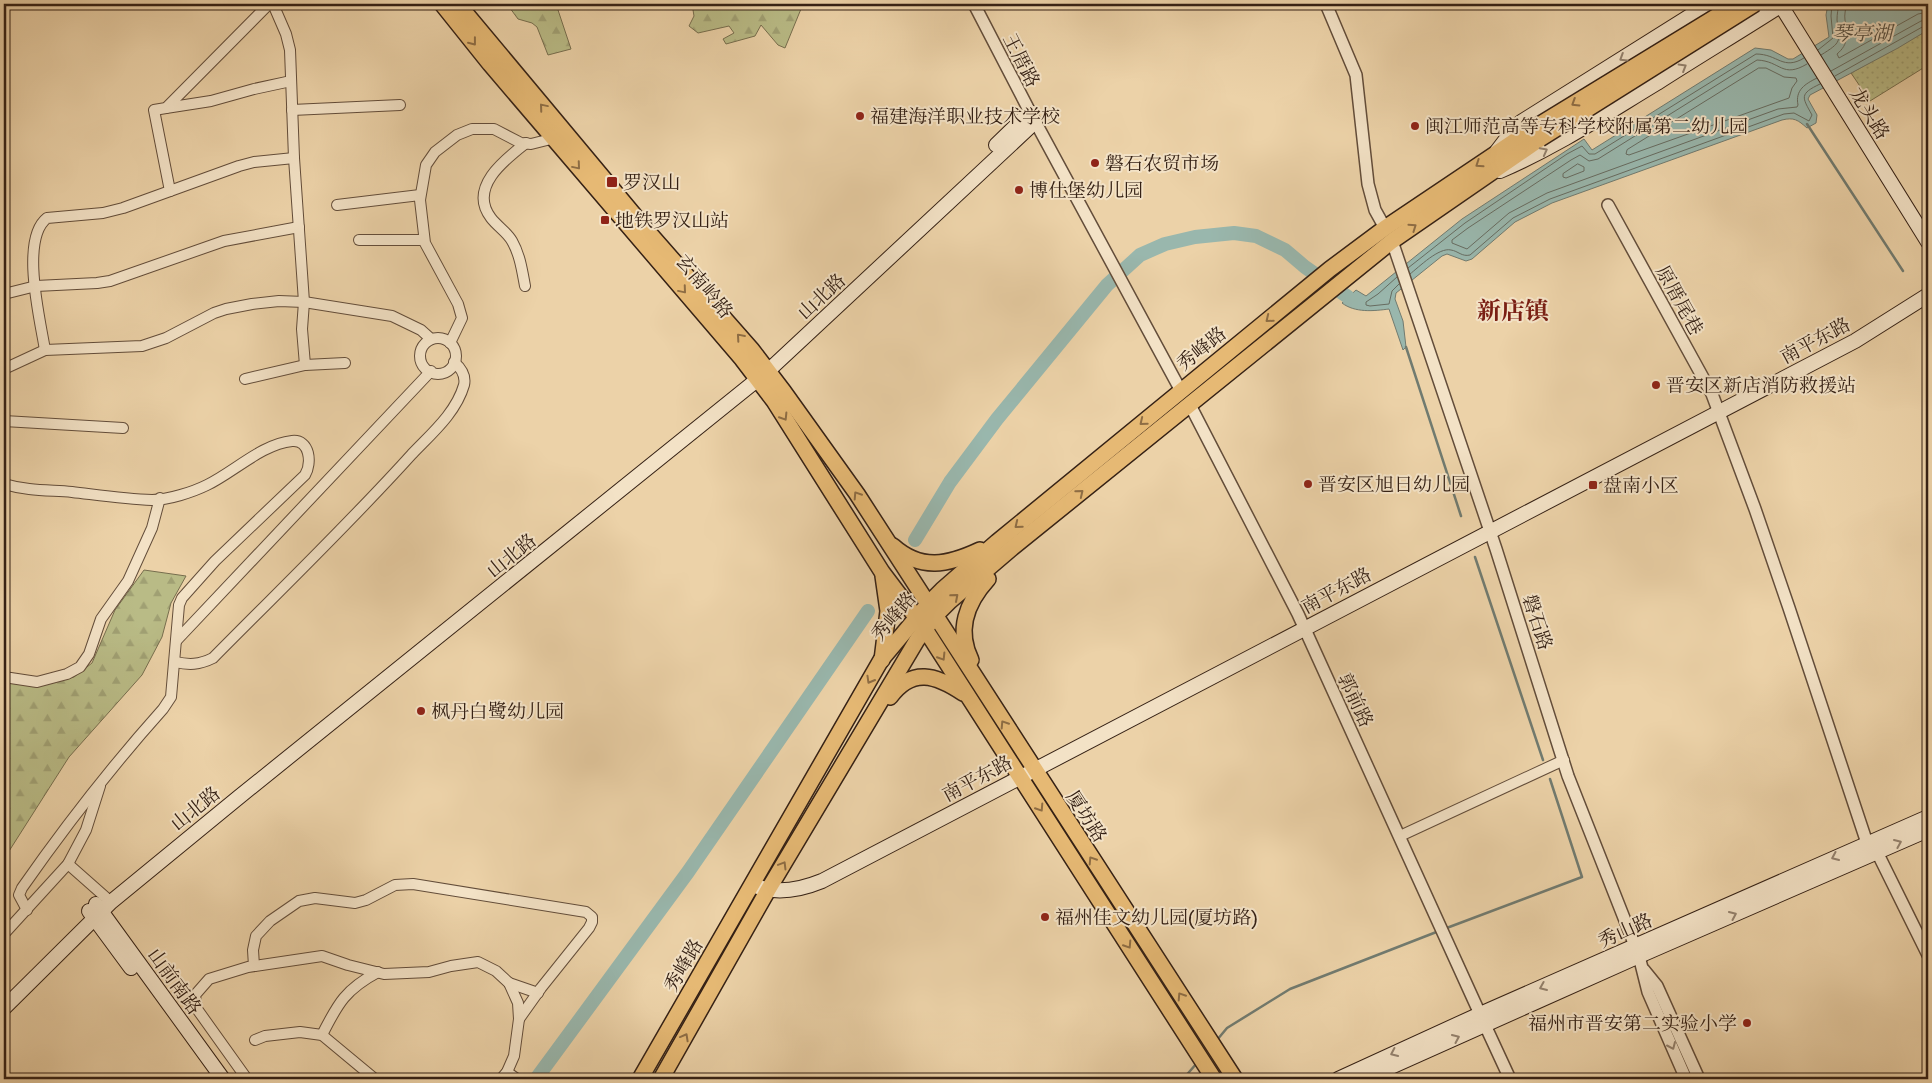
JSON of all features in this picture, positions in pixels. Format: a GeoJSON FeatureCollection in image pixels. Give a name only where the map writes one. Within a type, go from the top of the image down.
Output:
{"type":"FeatureCollection","features":[{"type":"Feature","properties":{"kind":"main road","name":"玄南岭路"},"geometry":{"type":"LineString","coordinates":[[442,4],[490,64],[761,372],[774,401],[882,572],[891,592]]}},
{"type":"Feature","properties":{"kind":"main road","name":"玄南岭路"},"geometry":{"type":"LineString","coordinates":[[458,4],[650,234],[761,372],[856,494],[907,574]]}},
{"type":"Feature","properties":{"kind":"main road"},"geometry":{"type":"LineString","coordinates":[[1496,152],[1521,122],[1709,4]]}},
{"type":"Feature","properties":{"kind":"main road"},"geometry":{"type":"LineString","coordinates":[[1484,178],[1537,134],[1736,4]]}},
{"type":"Feature","properties":{"kind":"main road"},"geometry":{"type":"LineString","coordinates":[[1389,235],[1496,152],[1537,134],[1755,4]]}},
{"type":"Feature","properties":{"kind":"main road"},"geometry":{"type":"LineString","coordinates":[[1389,235],[1484,178],[1538,155],[1569,138],[1784,4]]}},
{"type":"Feature","properties":{"kind":"main road","name":"龙头路"},"geometry":{"type":"LineString","coordinates":[[1784,4],[1928,226]]}},
{"type":"Feature","properties":{"kind":"main road"},"geometry":{"type":"LineString","coordinates":[[1682,20],[1698,18],[1712,25],[1716,35],[1709,51]]}},
{"type":"Feature","properties":{"kind":"main road","name":"龙头路"},"geometry":{"type":"LineString","coordinates":[[1843,97],[1928,242]]}},
{"type":"Feature","properties":{"kind":"main road","name":"山北路"},"geometry":{"type":"LineString","coordinates":[[4,996],[99,907],[233,790],[761,372],[1033,117]]}},
{"type":"Feature","properties":{"kind":"main road","name":"秀峰路"},"geometry":{"type":"LineString","coordinates":[[640,1079],[881,660],[921,623],[997,542],[1330,269],[1389,235]]}},
{"type":"Feature","properties":{"kind":"main road","name":"秀峰路"},"geometry":{"type":"LineString","coordinates":[[932,610],[1012,548],[1346,278],[1389,235]]}},
{"type":"Feature","properties":{"kind":"main road","name":"南平东路"},"geometry":{"type":"LineString","coordinates":[[1717,409],[1848,335],[1928,286]]}},
{"type":"Feature","properties":{"kind":"main road","name":"南平东路"},"geometry":{"type":"LineString","coordinates":[[754,882],[770,887],[803,888],[822,881],[1025,770],[1488,526],[1855,341],[1928,295]]}},
{"type":"Feature","properties":{"kind":"main road"},"geometry":{"type":"LineString","coordinates":[[883,537],[903,554],[916,560],[932,563],[954,562],[997,542]]}},
{"type":"Feature","properties":{"kind":"main road"},"geometry":{"type":"LineString","coordinates":[[980,685],[965,646],[964,620],[975,594],[1012,548]]}},
{"type":"Feature","properties":{"kind":"main road","name":"厦坊路"},"geometry":{"type":"LineString","coordinates":[[907,574],[980,685],[1025,770],[1214,1079]]}},
{"type":"Feature","properties":{"kind":"main road"},"geometry":{"type":"LineString","coordinates":[[881,660],[891,592]]}},
{"type":"Feature","properties":{"kind":"main road","name":"厦坊路"},"geometry":{"type":"LineString","coordinates":[[891,592],[921,623],[967,696],[1025,770],[1235,1079]]}},
{"type":"Feature","properties":{"kind":"main road","name":"秀峰路"},"geometry":{"type":"LineString","coordinates":[[661,1079],[770,887],[872,716],[921,623]]}},
{"type":"Feature","properties":{"kind":"main road"},"geometry":{"type":"LineString","coordinates":[[872,716],[896,688],[917,677],[940,680],[967,696]]}},
{"type":"Feature","properties":{"kind":"main road","name":"秀山路"},"geometry":{"type":"LineString","coordinates":[[1338,1079],[1482,1019],[1639,957],[1872,848],[1928,817]]}},
{"type":"Feature","properties":{"kind":"main road","name":"秀山路"},"geometry":{"type":"LineString","coordinates":[[1872,848],[1928,830]]}},
{"type":"Feature","properties":{"kind":"main road","name":"山北路"},"geometry":{"type":"LineString","coordinates":[[4,1008],[99,907]]}},
{"type":"Feature","properties":{"kind":"main road","name":"山前南路"},"geometry":{"type":"LineString","coordinates":[[99,907],[212,1079]]}},
{"type":"Feature","properties":{"kind":"main road","name":"山前南路"},"geometry":{"type":"LineString","coordinates":[[99,907],[223,1079]]}},
{"type":"Feature","properties":{"kind":"main road","name":"秀山路"},"geometry":{"type":"LineString","coordinates":[[1364,1079],[1482,1019]]}},
{"type":"Feature","properties":{"kind":"street"},"geometry":{"type":"LineString","coordinates":[[166,108],[269,4]]}},
{"type":"Feature","properties":{"kind":"street"},"geometry":{"type":"LineString","coordinates":[[273,4],[288,42],[304,302],[302,330],[305,365]]}},
{"type":"Feature","properties":{"kind":"street","name":"王厝路"},"geometry":{"type":"LineString","coordinates":[[974,4],[1181,391]]}},
{"type":"Feature","properties":{"kind":"street"},"geometry":{"type":"LineString","coordinates":[[1326,4],[1356,75],[1368,184],[1375,210],[1389,235]]}},
{"type":"Feature","properties":{"kind":"street"},"geometry":{"type":"LineString","coordinates":[[170,192],[154,110],[211,101],[254,88],[291,81]]}},
{"type":"Feature","properties":{"kind":"street"},"geometry":{"type":"LineString","coordinates":[[292,110],[400,105]]}},
{"type":"Feature","properties":{"kind":"street"},"geometry":{"type":"LineString","coordinates":[[450,343],[462,318],[458,304],[424,240],[420,194],[426,165],[435,152],[457,135],[472,129],[494,129],[521,143],[547,140]]}},
{"type":"Feature","properties":{"kind":"street"},"geometry":{"type":"LineString","coordinates":[[525,286],[517,249],[511,238],[492,219],[484,207],[485,190],[491,176],[505,159],[526,143]]}},
{"type":"Feature","properties":{"kind":"street"},"geometry":{"type":"LineString","coordinates":[[45,350],[33,265],[34,250],[39,230],[47,218],[113,211],[238,166],[254,162],[294,158]]}},
{"type":"Feature","properties":{"kind":"street"},"geometry":{"type":"LineString","coordinates":[[337,205],[420,194]]}},
{"type":"Feature","properties":{"kind":"street","name":"原厝尾巷"},"geometry":{"type":"LineString","coordinates":[[1608,205],[1712,394],[1755,509],[1872,848],[1928,955]]}},
{"type":"Feature","properties":{"kind":"street"},"geometry":{"type":"LineString","coordinates":[[4,294],[36,286],[110,281],[224,241],[299,227]]}},
{"type":"Feature","properties":{"kind":"street","name":"磐石路"},"geometry":{"type":"LineString","coordinates":[[1389,235],[1408,283],[1564,760],[1639,957],[1648,992],[1686,1079]]}},
{"type":"Feature","properties":{"kind":"street"},"geometry":{"type":"LineString","coordinates":[[359,240],[424,240]]}},
{"type":"Feature","properties":{"kind":"street"},"geometry":{"type":"LineString","coordinates":[[4,369],[45,350],[142,346],[166,338],[214,313],[232,308],[272,302],[304,302],[392,316],[421,330],[432,340]]}},
{"type":"Feature","properties":{"kind":"street"},"geometry":{"type":"LineString","coordinates":[[440,338],[450,343],[456,353],[454,362],[447,370],[441,373],[431,371],[421,362],[422,347],[427,341],[432,340],[440,338]]}},
{"type":"Feature","properties":{"kind":"street"},"geometry":{"type":"LineString","coordinates":[[174,662],[186,665],[202,664],[213,658],[386,483],[451,411],[464,386],[465,379],[463,372],[454,362]]}},
{"type":"Feature","properties":{"kind":"street"},"geometry":{"type":"LineString","coordinates":[[245,379],[305,365],[345,363]]}},
{"type":"Feature","properties":{"kind":"street"},"geometry":{"type":"LineString","coordinates":[[176,641],[431,371]]}},
{"type":"Feature","properties":{"kind":"street","name":"郭前路"},"geometry":{"type":"LineString","coordinates":[[1190,405],[1302,624],[1510,1079]]}},
{"type":"Feature","properties":{"kind":"street"},"geometry":{"type":"LineString","coordinates":[[4,422],[123,428]]}},
{"type":"Feature","properties":{"kind":"street"},"geometry":{"type":"LineString","coordinates":[[4,484],[23,490],[62,491],[154,500],[189,492],[208,484],[259,453],[281,443],[294,441],[303,445],[310,457],[310,467],[305,475],[215,561],[182,598],[179,605],[171,697],[164,709],[102,780],[61,832],[22,888],[19,896],[27,910]]}},
{"type":"Feature","properties":{"kind":"street"},"geometry":{"type":"LineString","coordinates":[[4,678],[37,682],[67,674],[80,667],[89,654],[101,619],[128,580],[152,528],[160,498]]}},
{"type":"Feature","properties":{"kind":"street"},"geometry":{"type":"LineString","coordinates":[[1400,836],[1564,760]]}},
{"type":"Feature","properties":{"kind":"street"},"geometry":{"type":"LineString","coordinates":[[4,934],[68,864],[86,830],[102,780]]}},
{"type":"Feature","properties":{"kind":"street"},"geometry":{"type":"LineString","coordinates":[[68,864],[99,907]]}},
{"type":"Feature","properties":{"kind":"street"},"geometry":{"type":"LineString","coordinates":[[254,966],[253,950],[256,936],[270,921],[299,901],[315,898],[355,903],[366,900],[396,885],[413,884],[586,912],[592,916],[589,928],[519,1019]]}},
{"type":"Feature","properties":{"kind":"street"},"geometry":{"type":"LineString","coordinates":[[247,1079],[197,1009],[194,1000],[197,991],[209,978],[218,974],[254,966],[322,956],[384,974],[429,972],[478,962],[496,971],[509,983],[518,1003],[519,1019],[514,1056],[504,1076],[517,1079]]}},
{"type":"Feature","properties":{"kind":"street","name":"磐石路"},"geometry":{"type":"LineString","coordinates":[[1639,957],[1657,986],[1699,1079]]}},
{"type":"Feature","properties":{"kind":"street"},"geometry":{"type":"LineString","coordinates":[[348,965],[353,988]]}},
{"type":"Feature","properties":{"kind":"street"},"geometry":{"type":"LineString","coordinates":[[322,1035],[336,1007],[358,983],[378,972]]}},
{"type":"Feature","properties":{"kind":"street"},"geometry":{"type":"LineString","coordinates":[[509,983],[538,993]]}},
{"type":"Feature","properties":{"kind":"street"},"geometry":{"type":"LineString","coordinates":[[256,1040],[265,1036],[300,1032],[322,1035],[375,1079]]}},
{"type":"Feature","properties":{"kind":"green space"},"geometry":{"type":"Polygon","coordinates":[[[507,4],[560,4],[557,7],[571,49],[548,55],[537,27],[532,23],[518,19],[507,4]]]}},
{"type":"Feature","properties":{"kind":"green space"},"geometry":{"type":"Polygon","coordinates":[[[692,4],[803,4],[785,48],[778,45],[761,25],[755,36],[726,44],[723,39],[734,33],[729,26],[698,33],[689,26],[694,16],[692,4]]]}},
{"type":"Feature","properties":{"kind":"green space"},"geometry":{"type":"Polygon","coordinates":[[[1928,30],[1928,65],[1870,101],[1851,73],[1928,30]]]}},
{"type":"Feature","properties":{"kind":"green space"},"geometry":{"type":"Polygon","coordinates":[[[144,570],[186,576],[171,603],[162,637],[142,675],[69,757],[4,859],[4,681],[41,685],[74,677],[92,663],[115,610],[144,570]]]}},
{"type":"Feature","properties":{"kind":"water","name":"琴亭湖"},"geometry":{"type":"Polygon","coordinates":[[[1828,4],[1928,4],[1928,30],[1810,95],[1808,99],[1817,115],[1816,123],[1807,128],[1796,120],[1782,120],[1552,203],[1515,222],[1472,259],[1466,261],[1447,254],[1442,256],[1396,293],[1395,299],[1403,321],[1406,347],[1403,350],[1389,309],[1359,310],[1342,303],[1356,290],[1366,296],[1462,219],[1584,139],[1592,150],[1755,48],[1771,50],[1788,59],[1793,59],[1829,37],[1826,15],[1828,4]]]}},
{"type":"Feature","properties":{"kind":"waterway"},"geometry":{"type":"LineString","coordinates":[[1807,124],[1903,271]]}},
{"type":"Feature","properties":{"kind":"waterway"},"geometry":{"type":"LineString","coordinates":[[915,540],[950,482],[997,419],[1107,285],[1140,255],[1165,244],[1195,237],[1234,233],[1256,236],[1285,250],[1305,267],[1348,297]]}},
{"type":"Feature","properties":{"kind":"waterway"},"geometry":{"type":"LineString","coordinates":[[1406,347],[1461,516]]}},
{"type":"Feature","properties":{"kind":"waterway"},"geometry":{"type":"LineString","coordinates":[[1475,557],[1543,760]]}},
{"type":"Feature","properties":{"kind":"waterway"},"geometry":{"type":"LineString","coordinates":[[536,1079],[688,872],[868,611]]}},
{"type":"Feature","properties":{"kind":"waterway"},"geometry":{"type":"LineString","coordinates":[[1444,929],[1582,877],[1550,779]]}},
{"type":"Feature","properties":{"kind":"waterway"},"geometry":{"type":"LineString","coordinates":[[1217,1040],[1227,1028],[1290,989],[1439,931]]}},
{"type":"Feature","properties":{"kind":"waterway"},"geometry":{"type":"LineString","coordinates":[[1183,1079],[1197,1063]]}},
{"type":"Feature","properties":{"kind":"place","name":"福建海洋职业技术学校"},"geometry":{"type":"Point","coordinates":[860,116]}},
{"type":"Feature","properties":{"kind":"place","name":"闽江师范高等专科学校附属第二幼儿园"},"geometry":{"type":"Point","coordinates":[1415,126]}},
{"type":"Feature","properties":{"kind":"place","name":"磐石农贸市场"},"geometry":{"type":"Point","coordinates":[1095,163]}},
{"type":"Feature","properties":{"kind":"place","name":"罗汉山"},"geometry":{"type":"Point","coordinates":[612,182]}},
{"type":"Feature","properties":{"kind":"place","name":"博仕堡幼儿园"},"geometry":{"type":"Point","coordinates":[1019,190]}},
{"type":"Feature","properties":{"kind":"place","name":"地铁罗汉山站"},"geometry":{"type":"Point","coordinates":[605,220]}},
{"type":"Feature","properties":{"kind":"place","name":"晋安区新店消防救援站"},"geometry":{"type":"Point","coordinates":[1656,385]}},
{"type":"Feature","properties":{"kind":"place","name":"晋安区旭日幼儿园"},"geometry":{"type":"Point","coordinates":[1308,484]}},
{"type":"Feature","properties":{"kind":"place","name":"盘南小区"},"geometry":{"type":"Point","coordinates":[1593,485]}},
{"type":"Feature","properties":{"kind":"place","name":"枫丹白鹭幼儿园"},"geometry":{"type":"Point","coordinates":[421,711]}},
{"type":"Feature","properties":{"kind":"place","name":"福州佳文幼儿园(厦坊路)"},"geometry":{"type":"Point","coordinates":[1045,917]}},
{"type":"Feature","properties":{"kind":"place","name":"福州市晋安第二实验小学"},"geometry":{"type":"Point","coordinates":[1747,1023]}},
{"type":"Feature","properties":{"kind":"district","name":"新店镇"},"geometry":{"type":"Point","coordinates":[1513,311]}}]}
